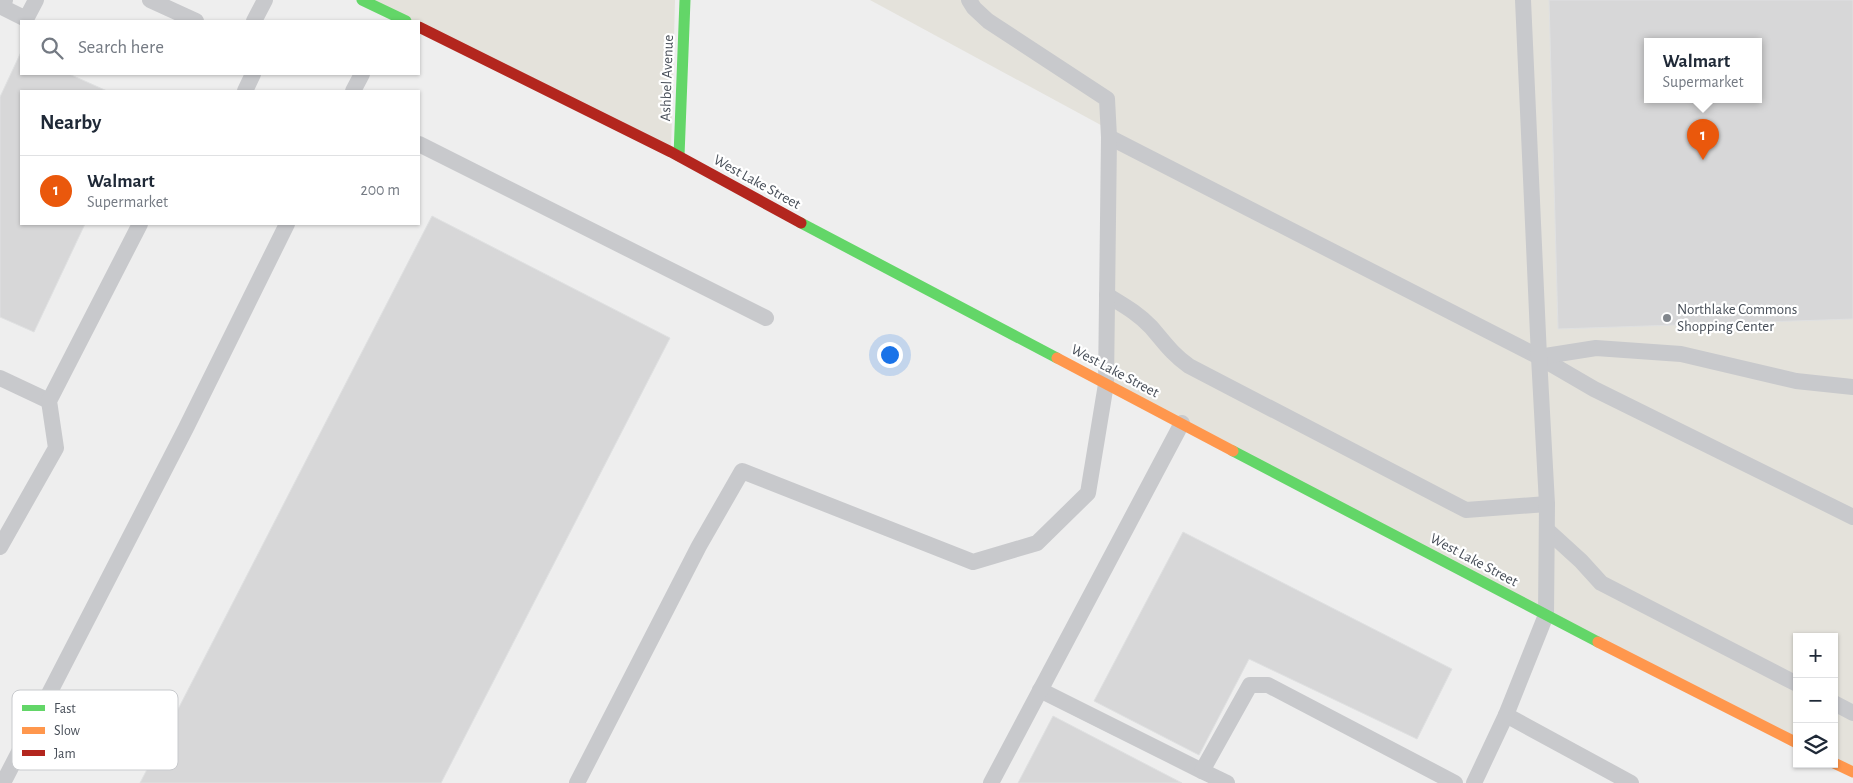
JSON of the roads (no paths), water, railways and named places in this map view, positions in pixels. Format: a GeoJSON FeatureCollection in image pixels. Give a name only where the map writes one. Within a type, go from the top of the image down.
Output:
{"type":"FeatureCollection","features":[{"type":"Feature","properties":{"kind":"main road"},"geometry":{"type":"LineString","coordinates":[[362,0],[389,18]]}},
{"type":"Feature","properties":{"kind":"main road","name":"Ashbel Avenue"},"geometry":{"type":"LineString","coordinates":[[679,156],[685,0]]}},
{"type":"Feature","properties":{"kind":"main road","name":"West Lake Street"},"geometry":{"type":"LineString","coordinates":[[420,27],[679,156],[825,236],[1106,384],[1546,615],[1793,741]]}},
{"type":"Feature","properties":{"kind":"main road"},"geometry":{"type":"LineString","coordinates":[[1838,765],[1853,772]]}},
{"type":"Feature","properties":{"kind":"lane"},"geometry":{"type":"LineString","coordinates":[[5,0],[2,6],[26,19],[36,0]]}},
{"type":"Feature","properties":{"kind":"lane"},"geometry":{"type":"LineString","coordinates":[[150,0],[194,20]]}},
{"type":"Feature","properties":{"kind":"lane"},"geometry":{"type":"LineString","coordinates":[[255,20],[265,0]]}},
{"type":"Feature","properties":{"kind":"lane"},"geometry":{"type":"LineString","coordinates":[[577,783],[699,546],[742,471],[973,562],[1037,543],[1088,492],[1106,384],[1110,137],[1107,99],[988,21],[974,8],[969,0]]}},
{"type":"Feature","properties":{"kind":"lane"},"geometry":{"type":"LineString","coordinates":[[1474,783],[1506,715],[1546,615],[1548,504],[1539,357],[1523,0]]}},
{"type":"Feature","properties":{"kind":"lane"},"geometry":{"type":"LineString","coordinates":[[246,90],[253,75]]}},
{"type":"Feature","properties":{"kind":"lane"},"geometry":{"type":"LineString","coordinates":[[354,90],[361,75]]}},
{"type":"Feature","properties":{"kind":"lane"},"geometry":{"type":"LineString","coordinates":[[1110,137],[1539,357],[1594,389],[1853,517]]}},
{"type":"Feature","properties":{"kind":"lane"},"geometry":{"type":"LineString","coordinates":[[420,145],[766,318]]}},
{"type":"Feature","properties":{"kind":"lane"},"geometry":{"type":"LineString","coordinates":[[0,547],[56,448],[49,401],[139,225]]}},
{"type":"Feature","properties":{"kind":"lane"},"geometry":{"type":"LineString","coordinates":[[51,690],[182,436],[287,225]]}},
{"type":"Feature","properties":{"kind":"lane"},"geometry":{"type":"LineString","coordinates":[[1107,296],[1131,310],[1150,327],[1177,358],[1189,366],[1466,510],[1548,504]]}},
{"type":"Feature","properties":{"kind":"lane"},"geometry":{"type":"LineString","coordinates":[[1539,357],[1596,348],[1681,354],[1796,381],[1853,387]]}},
{"type":"Feature","properties":{"kind":"lane"},"geometry":{"type":"LineString","coordinates":[[0,378],[49,401]]}},
{"type":"Feature","properties":{"kind":"lane"},"geometry":{"type":"LineString","coordinates":[[991,783],[1182,423]]}},
{"type":"Feature","properties":{"kind":"lane"},"geometry":{"type":"LineString","coordinates":[[1547,530],[1582,561],[1601,584],[1793,682]]}},
{"type":"Feature","properties":{"kind":"lane"},"geometry":{"type":"LineString","coordinates":[[1202,770],[1250,685],[1268,685],[1455,783]]}},
{"type":"Feature","properties":{"kind":"lane"},"geometry":{"type":"LineString","coordinates":[[1040,690],[1227,783]]}},
{"type":"Feature","properties":{"kind":"lane"},"geometry":{"type":"LineString","coordinates":[[1838,706],[1853,713]]}},
{"type":"Feature","properties":{"kind":"lane"},"geometry":{"type":"LineString","coordinates":[[1506,715],[1631,783]]}},
{"type":"Feature","properties":{"kind":"lane"},"geometry":{"type":"LineString","coordinates":[[3,783],[12,766]]}},
{"type":"Feature","properties":{"kind":"place","name":"Walmart"},"geometry":{"type":"Point","coordinates":[1703,160]}},
{"type":"Feature","properties":{"kind":"place","name":"Northlake Commons Shopping Center"},"geometry":{"type":"Point","coordinates":[1667,318]}}]}
